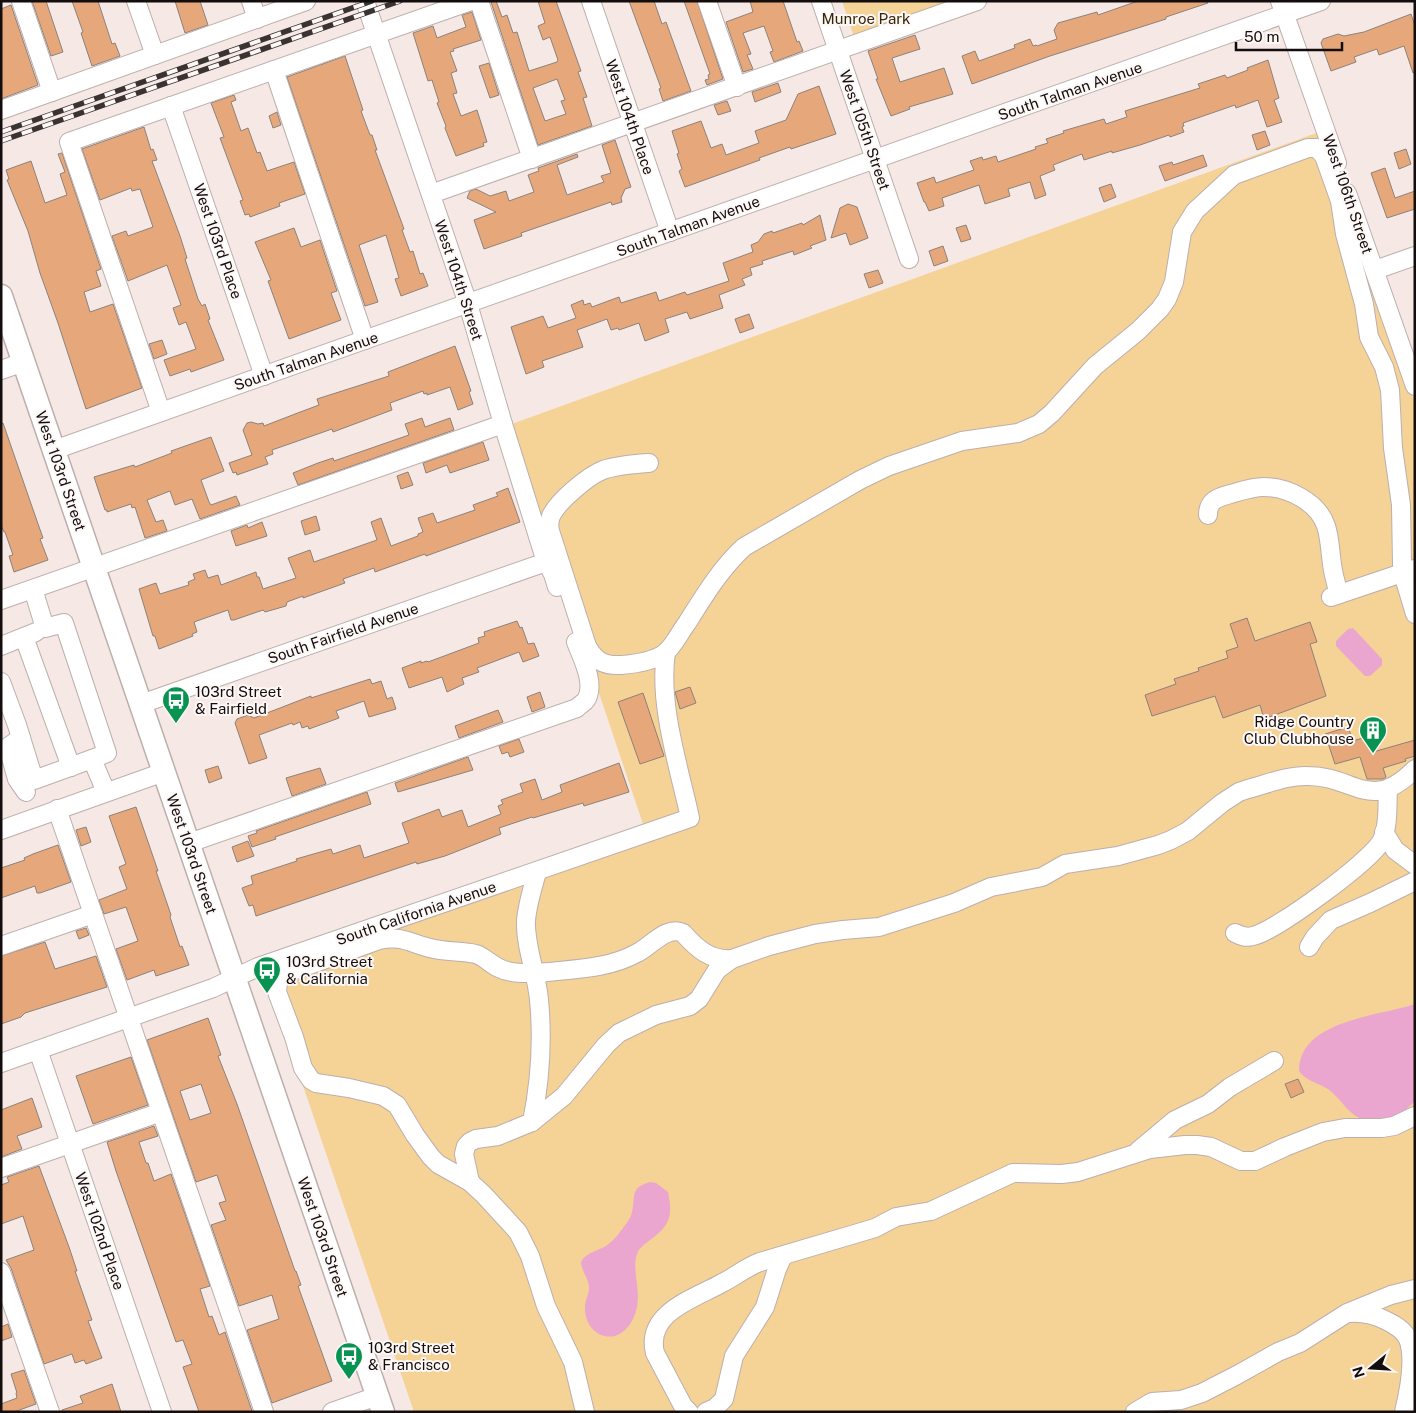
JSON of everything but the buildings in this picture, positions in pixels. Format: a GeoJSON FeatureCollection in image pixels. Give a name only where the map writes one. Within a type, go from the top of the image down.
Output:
{"type":"FeatureCollection","features":[{"type":"Feature","properties":{"kind":"main road","name":"West 103rd Street"},"geometry":{"type":"LineString","coordinates":[[1,296],[380,1404]]}},
{"type":"Feature","properties":{"kind":"street"},"geometry":{"type":"LineString","coordinates":[[21,1],[52,92]]}},
{"type":"Feature","properties":{"kind":"street"},"geometry":{"type":"LineString","coordinates":[[136,1],[155,55]]}},
{"type":"Feature","properties":{"kind":"street"},"geometry":{"type":"LineString","coordinates":[[251,1],[257,19]]}},
{"type":"Feature","properties":{"kind":"street"},"geometry":{"type":"LineString","coordinates":[[1,110],[306,1]]}},
{"type":"Feature","properties":{"kind":"street","name":"West 104th Street"},"geometry":{"type":"LineString","coordinates":[[188,843],[576,708],[586,701],[589,690],[588,676],[553,574],[546,562],[502,424],[468,304],[365,1]]}},
{"type":"Feature","properties":{"kind":"street"},"geometry":{"type":"LineString","coordinates":[[161,412],[70,142],[471,1]]}},
{"type":"Feature","properties":{"kind":"street"},"geometry":{"type":"LineString","coordinates":[[478,1],[532,159]]}},
{"type":"Feature","properties":{"kind":"street","name":"West 104th Place"},"geometry":{"type":"LineString","coordinates":[[591,1],[670,232]]}},
{"type":"Feature","properties":{"kind":"street"},"geometry":{"type":"LineString","coordinates":[[707,1],[736,86]]}},
{"type":"Feature","properties":{"kind":"street","name":"West 105th Street"},"geometry":{"type":"LineString","coordinates":[[821,1],[909,259]]}},
{"type":"Feature","properties":{"kind":"street"},"geometry":{"type":"LineString","coordinates":[[431,194],[977,1]]}},
{"type":"Feature","properties":{"kind":"street","name":"South Talman Avenue"},"geometry":{"type":"LineString","coordinates":[[54,450],[875,159],[1282,8],[1322,1]]}},
{"type":"Feature","properties":{"kind":"street","name":"West 106th Street"},"geometry":{"type":"LineString","coordinates":[[1282,8],[1415,386]]}},
{"type":"Feature","properties":{"kind":"street"},"geometry":{"type":"LineString","coordinates":[[274,70],[365,340]]}},
{"type":"Feature","properties":{"kind":"street","name":"West 103rd Place"},"geometry":{"type":"LineString","coordinates":[[171,106],[264,376]]}},
{"type":"Feature","properties":{"kind":"street"},"geometry":{"type":"LineString","coordinates":[[649,463],[621,466],[597,473],[560,504],[551,516],[549,526],[587,646],[595,658],[606,664],[625,665],[653,658],[666,652],[724,568],[736,555],[753,541],[869,475],[962,441],[1018,433],[1032,428],[1046,418],[1095,366],[1138,331],[1163,304],[1174,282],[1182,232],[1195,211],[1234,174],[1312,147],[1321,150],[1340,201],[1345,234],[1366,316],[1368,333],[1387,377],[1392,400],[1393,448],[1415,614]]}},
{"type":"Feature","properties":{"kind":"street"},"geometry":{"type":"LineString","coordinates":[[1375,270],[1415,256]]}},
{"type":"Feature","properties":{"kind":"street"},"geometry":{"type":"LineString","coordinates":[[1,370],[24,362]]}},
{"type":"Feature","properties":{"kind":"street"},"geometry":{"type":"LineString","coordinates":[[1,600],[502,424]]}},
{"type":"Feature","properties":{"kind":"street"},"geometry":{"type":"LineString","coordinates":[[1208,514],[1209,506],[1214,500],[1253,488],[1279,489],[1303,498],[1316,510],[1326,526],[1335,595],[1409,572]]}},
{"type":"Feature","properties":{"kind":"street","name":"South Fairfield Avenue"},"geometry":{"type":"LineString","coordinates":[[141,704],[546,562]]}},
{"type":"Feature","properties":{"kind":"street"},"geometry":{"type":"LineString","coordinates":[[33,589],[45,628]]}},
{"type":"Feature","properties":{"kind":"street"},"geometry":{"type":"LineString","coordinates":[[1,646],[45,628],[64,623],[107,753],[30,786]]}},
{"type":"Feature","properties":{"kind":"street"},"geometry":{"type":"LineString","coordinates":[[24,637],[71,767]]}},
{"type":"Feature","properties":{"kind":"street","name":"South California Avenue"},"geometry":{"type":"LineString","coordinates":[[1,1063],[213,988],[258,967],[690,818],[665,695],[664,666],[666,652]]}},
{"type":"Feature","properties":{"kind":"street"},"geometry":{"type":"LineString","coordinates":[[1,682],[21,738],[8,747],[17,779],[30,786]]}},
{"type":"Feature","properties":{"kind":"street"},"geometry":{"type":"LineString","coordinates":[[92,758],[106,792]]}},
{"type":"Feature","properties":{"kind":"street"},"geometry":{"type":"LineString","coordinates":[[585,1412],[573,1362],[546,1306],[525,1243],[509,1222],[470,1182],[443,1167],[431,1157],[415,1135],[401,1109],[390,1100],[383,1096],[311,1080],[303,1068],[294,1037],[277,992],[276,986],[281,978],[295,970],[390,937],[409,940],[433,949],[482,956],[500,969],[520,972],[609,965],[638,953],[660,937],[673,931],[684,933],[710,957],[723,960],[732,959],[806,936],[879,927],[954,903],[991,887],[1042,877],[1065,864],[1112,857],[1158,845],[1179,836],[1222,802],[1248,789],[1307,776],[1327,779],[1370,791],[1388,789],[1398,784],[1415,769]]}},
{"type":"Feature","properties":{"kind":"street"},"geometry":{"type":"LineString","coordinates":[[1,830],[164,772]]}},
{"type":"Feature","properties":{"kind":"street"},"geometry":{"type":"LineString","coordinates":[[30,786],[34,818]]}},
{"type":"Feature","properties":{"kind":"street"},"geometry":{"type":"LineString","coordinates":[[1234,933],[1246,937],[1264,932],[1356,867],[1378,846],[1384,832],[1388,789]]}},
{"type":"Feature","properties":{"kind":"street"},"geometry":{"type":"LineString","coordinates":[[58,810],[264,1412]]}},
{"type":"Feature","properties":{"kind":"street"},"geometry":{"type":"LineString","coordinates":[[1384,832],[1395,850],[1415,865]]}},
{"type":"Feature","properties":{"kind":"street"},"geometry":{"type":"LineString","coordinates":[[532,1122],[538,1088],[540,1059],[539,998],[526,920],[537,872]]}},
{"type":"Feature","properties":{"kind":"street"},"geometry":{"type":"LineString","coordinates":[[1309,947],[1330,920],[1370,904],[1415,881]]}},
{"type":"Feature","properties":{"kind":"street"},"geometry":{"type":"LineString","coordinates":[[1,946],[93,914]]}},
{"type":"Feature","properties":{"kind":"street"},"geometry":{"type":"LineString","coordinates":[[470,1182],[464,1154],[466,1146],[470,1142],[476,1139],[498,1136],[532,1122],[564,1096],[606,1045],[619,1033],[656,1014],[690,1006],[699,999],[717,970],[732,959]]}},
{"type":"Feature","properties":{"kind":"street","name":"West 102nd Place"},"geometry":{"type":"LineString","coordinates":[[38,1050],[162,1412]]}},
{"type":"Feature","properties":{"kind":"street"},"geometry":{"type":"LineString","coordinates":[[1136,1153],[1175,1120],[1208,1104],[1230,1087],[1274,1061]]}},
{"type":"Feature","properties":{"kind":"street"},"geometry":{"type":"LineString","coordinates":[[1,1168],[161,1112]]}},
{"type":"Feature","properties":{"kind":"street"},"geometry":{"type":"LineString","coordinates":[[689,1412],[683,1406],[655,1353],[653,1345],[656,1330],[670,1311],[687,1300],[723,1283],[750,1266],[875,1228],[896,1217],[931,1211],[1013,1173],[1062,1174],[1078,1172],[1150,1149],[1197,1145],[1218,1150],[1241,1161],[1255,1161],[1323,1132],[1345,1128],[1382,1128],[1394,1126],[1415,1116]]}},
{"type":"Feature","properties":{"kind":"street"},"geometry":{"type":"LineString","coordinates":[[706,1412],[715,1408],[724,1399],[734,1356],[765,1307],[783,1256]]}},
{"type":"Feature","properties":{"kind":"street"},"geometry":{"type":"LineString","coordinates":[[1,1272],[50,1412]]}},
{"type":"Feature","properties":{"kind":"street"},"geometry":{"type":"LineString","coordinates":[[1135,1412],[1152,1402],[1181,1400],[1202,1393],[1278,1352],[1300,1343],[1347,1313],[1391,1295],[1415,1289]]}},
{"type":"Feature","properties":{"kind":"street"},"geometry":{"type":"LineString","coordinates":[[1347,1313],[1361,1312],[1371,1314],[1397,1326],[1408,1327],[1412,1363],[1410,1387],[1404,1412]]}},
{"type":"Feature","properties":{"kind":"street"},"geometry":{"type":"LineString","coordinates":[[332,1412],[380,1404]]}},
{"type":"Feature","properties":{"kind":"green space","name":"Munroe Park"},"geometry":{"type":"Polygon","coordinates":[[[842,1],[965,1],[855,40],[842,1]]]}},
{"type":"Feature","properties":{"kind":"green space"},"geometry":{"type":"Polygon","coordinates":[[[1322,131],[1415,402],[1415,1412],[414,1412],[265,974],[648,839],[509,425],[1322,131]]]}},
{"type":"Feature","properties":{"kind":"shaded area"},"geometry":{"type":"Polygon","coordinates":[[[1353,628],[1382,659],[1382,665],[1370,676],[1365,676],[1336,646],[1336,641],[1348,629],[1353,628]]]}},
{"type":"Feature","properties":{"kind":"shaded area"},"geometry":{"type":"Polygon","coordinates":[[[1415,1004],[1415,1101],[1394,1118],[1378,1122],[1362,1119],[1353,1114],[1328,1089],[1309,1080],[1299,1071],[1303,1054],[1312,1041],[1326,1031],[1363,1017],[1415,1004]]]}},
{"type":"Feature","properties":{"kind":"shaded area"},"geometry":{"type":"Polygon","coordinates":[[[656,1183],[668,1192],[670,1214],[662,1230],[642,1246],[637,1254],[635,1268],[638,1298],[632,1321],[619,1335],[603,1336],[589,1325],[585,1313],[589,1285],[581,1263],[585,1257],[606,1246],[617,1236],[631,1214],[636,1190],[643,1184],[656,1183]]]}},
{"type":"Feature","properties":{"kind":"railway"},"geometry":{"type":"LineString","coordinates":[[1,132],[372,1]]}},
{"type":"Feature","properties":{"kind":"railway"},"geometry":{"type":"LineString","coordinates":[[1,141],[400,1]]}},
{"type":"Feature","properties":{"kind":"place","name":"103rd Street & Fairfield"},"geometry":{"type":"Point","coordinates":[176,724]}},
{"type":"Feature","properties":{"kind":"place","name":"Ridge Country Club Clubhouse"},"geometry":{"type":"Point","coordinates":[1373,754]}},
{"type":"Feature","properties":{"kind":"place","name":"103rd Street & California"},"geometry":{"type":"Point","coordinates":[267,994]}},
{"type":"Feature","properties":{"kind":"place","name":"103rd Street & Francisco"},"geometry":{"type":"Point","coordinates":[349,1380]}}]}
